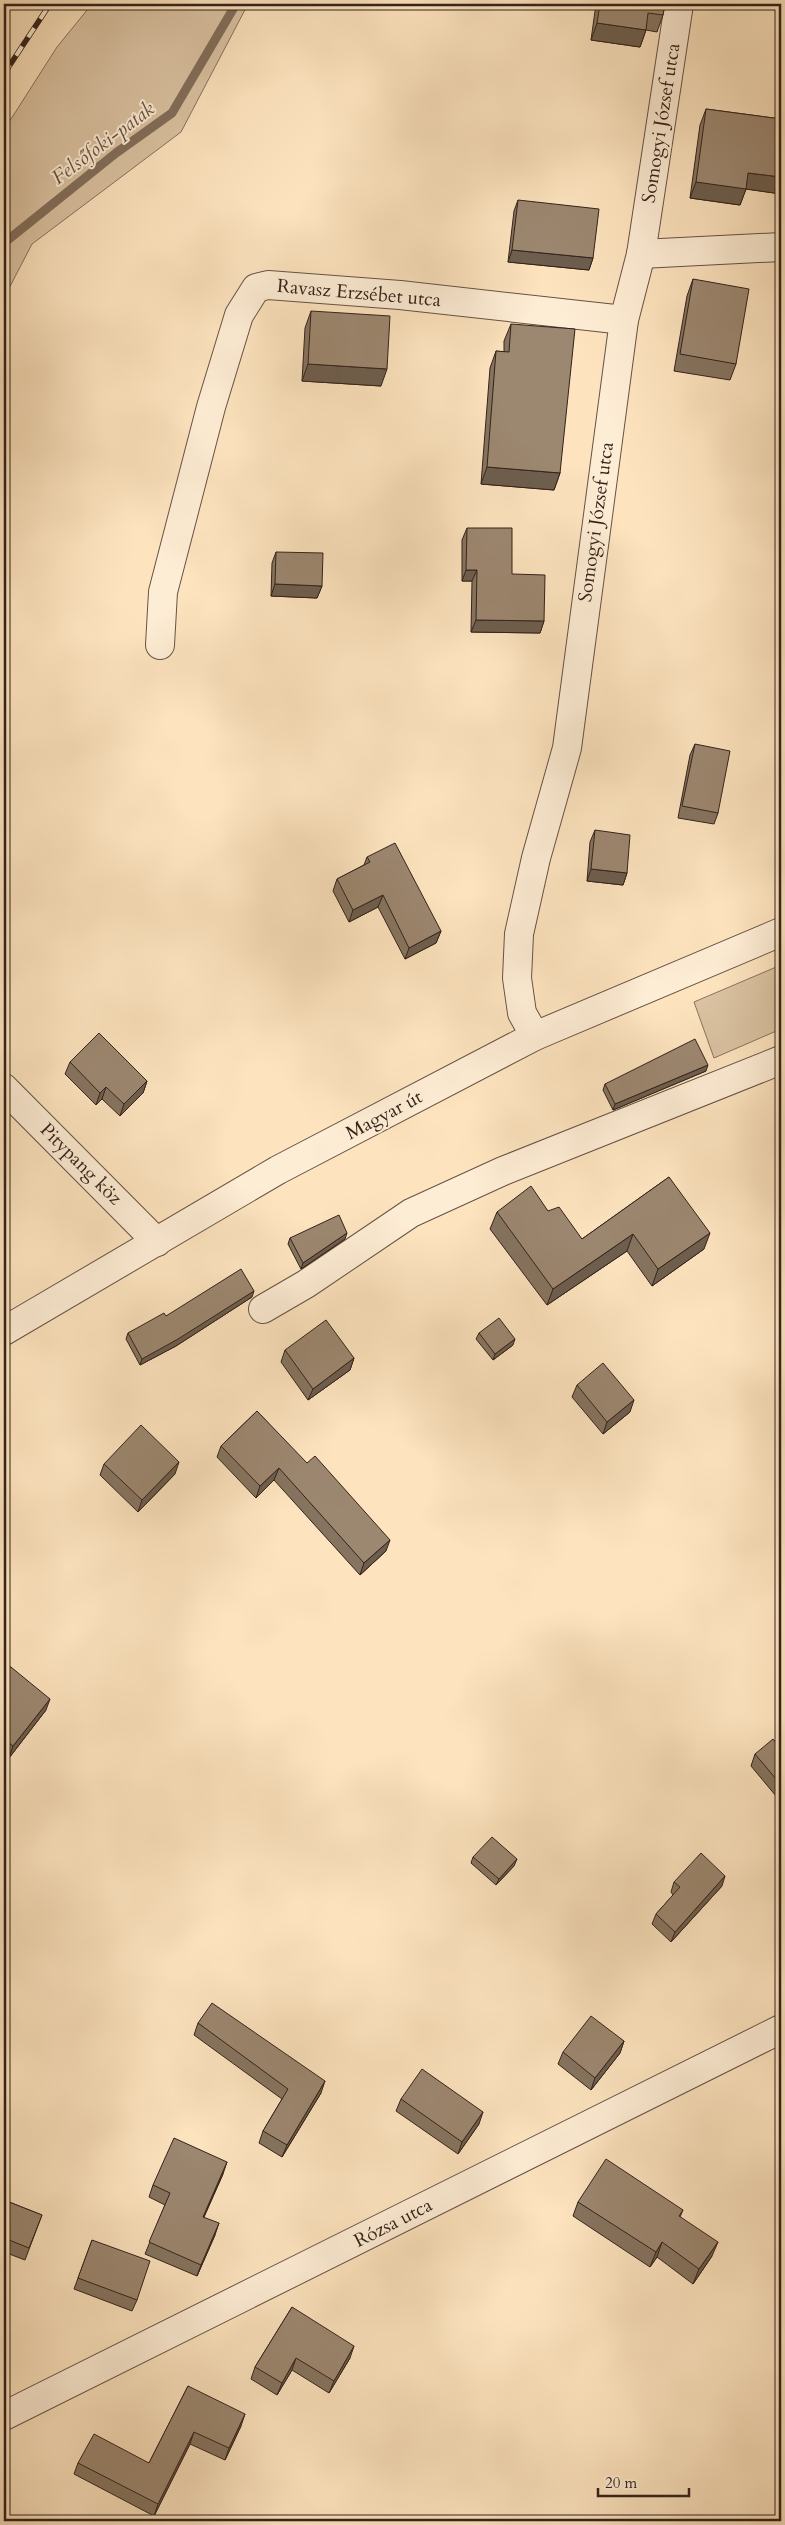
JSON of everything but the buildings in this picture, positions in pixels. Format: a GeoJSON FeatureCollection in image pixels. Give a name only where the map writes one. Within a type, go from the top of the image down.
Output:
{"type":"FeatureCollection","features":[{"type":"Feature","properties":{"kind":"street","name":"Somogyi József utca"},"geometry":{"type":"LineString","coordinates":[[534,1036],[522,1012],[517,978],[519,934],[536,858],[566,748],[624,320],[641,254],[679,4]]}},
{"type":"Feature","properties":{"kind":"street"},"geometry":{"type":"LineString","coordinates":[[641,254],[781,247]]}},
{"type":"Feature","properties":{"kind":"street","name":"Ravasz Erzsébet utca"},"geometry":{"type":"LineString","coordinates":[[160,645],[163,592],[209,416],[239,315],[256,288],[268,285],[400,295],[624,320]]}},
{"type":"Feature","properties":{"kind":"street","name":"Magyar út"},"geometry":{"type":"LineString","coordinates":[[4,1331],[278,1170],[534,1036],[781,932]]}},
{"type":"Feature","properties":{"kind":"street"},"geometry":{"type":"LineString","coordinates":[[263,1309],[306,1284],[411,1212],[503,1171],[781,1060]]}},
{"type":"Feature","properties":{"kind":"street","name":"Pitypang köz"},"geometry":{"type":"LineString","coordinates":[[4,1088],[157,1242]]}},
{"type":"Feature","properties":{"kind":"street","name":"Rózsa utca"},"geometry":{"type":"LineString","coordinates":[[4,2416],[781,2029]]}},
{"type":"Feature","properties":{"kind":"shaded area"},"geometry":{"type":"Polygon","coordinates":[[[92,4],[248,4],[181,132],[32,244],[4,298],[4,130],[57,47],[92,4]]]}},
{"type":"Feature","properties":{"kind":"shaded area"},"geometry":{"type":"Polygon","coordinates":[[[781,965],[781,1029],[714,1058],[694,1002],[781,965]]]}},
{"type":"Feature","properties":{"kind":"waterway","name":"Felsőfoki-patak"},"geometry":{"type":"LineString","coordinates":[[4,243],[116,153],[172,113],[236,4]]}},
{"type":"Feature","properties":{"kind":"railway"},"geometry":{"type":"LineString","coordinates":[[4,74],[50,4]]}}]}
